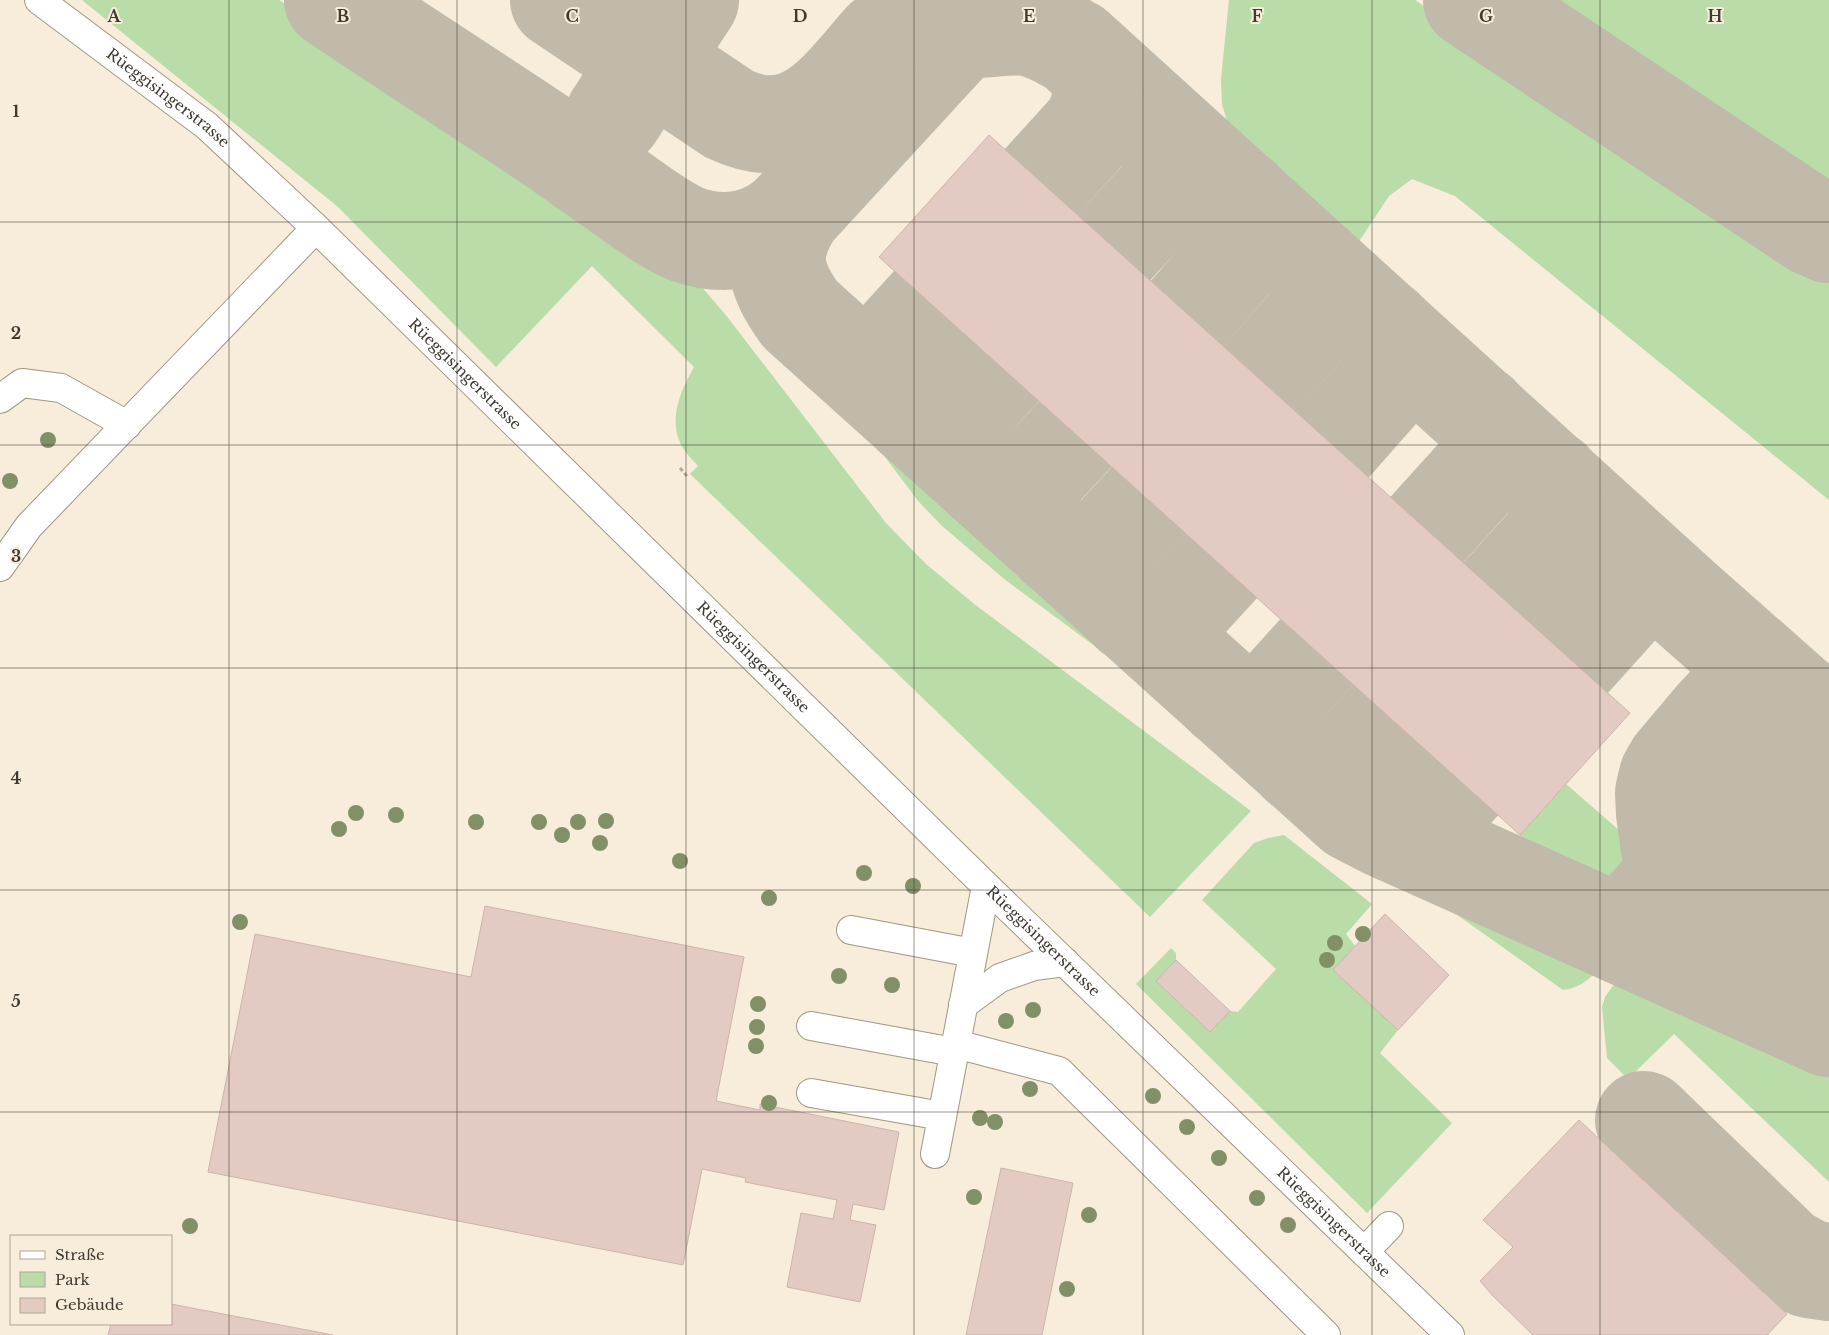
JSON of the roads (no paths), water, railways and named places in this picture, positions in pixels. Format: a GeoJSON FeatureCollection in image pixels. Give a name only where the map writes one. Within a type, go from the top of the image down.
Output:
{"type":"FeatureCollection","features":[{"type":"Feature","properties":{"kind":"main road","name":"Rüeggisingerstrasse"},"geometry":{"type":"LineString","coordinates":[[39,0],[207,126],[316,228],[986,886],[1450,1335]]}},
{"type":"Feature","properties":{"kind":"main road"},"geometry":{"type":"LineString","coordinates":[[0,567],[29,526],[316,228]]}},
{"type":"Feature","properties":{"kind":"main road"},"geometry":{"type":"LineString","coordinates":[[0,399],[22,383],[61,388],[127,425]]}},
{"type":"Feature","properties":{"kind":"main road"},"geometry":{"type":"LineString","coordinates":[[935,1154],[986,886]]}},
{"type":"Feature","properties":{"kind":"main road"},"geometry":{"type":"LineString","coordinates":[[851,930],[974,953]]}},
{"type":"Feature","properties":{"kind":"main road"},"geometry":{"type":"LineString","coordinates":[[963,1005],[1000,978],[1034,966],[1065,962]]}},
{"type":"Feature","properties":{"kind":"main road"},"geometry":{"type":"LineString","coordinates":[[811,1026],[955,1048],[1059,1071],[1326,1335]]}},
{"type":"Feature","properties":{"kind":"main road"},"geometry":{"type":"LineString","coordinates":[[811,1093],[942,1116]]}},
{"type":"Feature","properties":{"kind":"main road"},"geometry":{"type":"LineString","coordinates":[[1364,1252],[1389,1226]]}}]}
